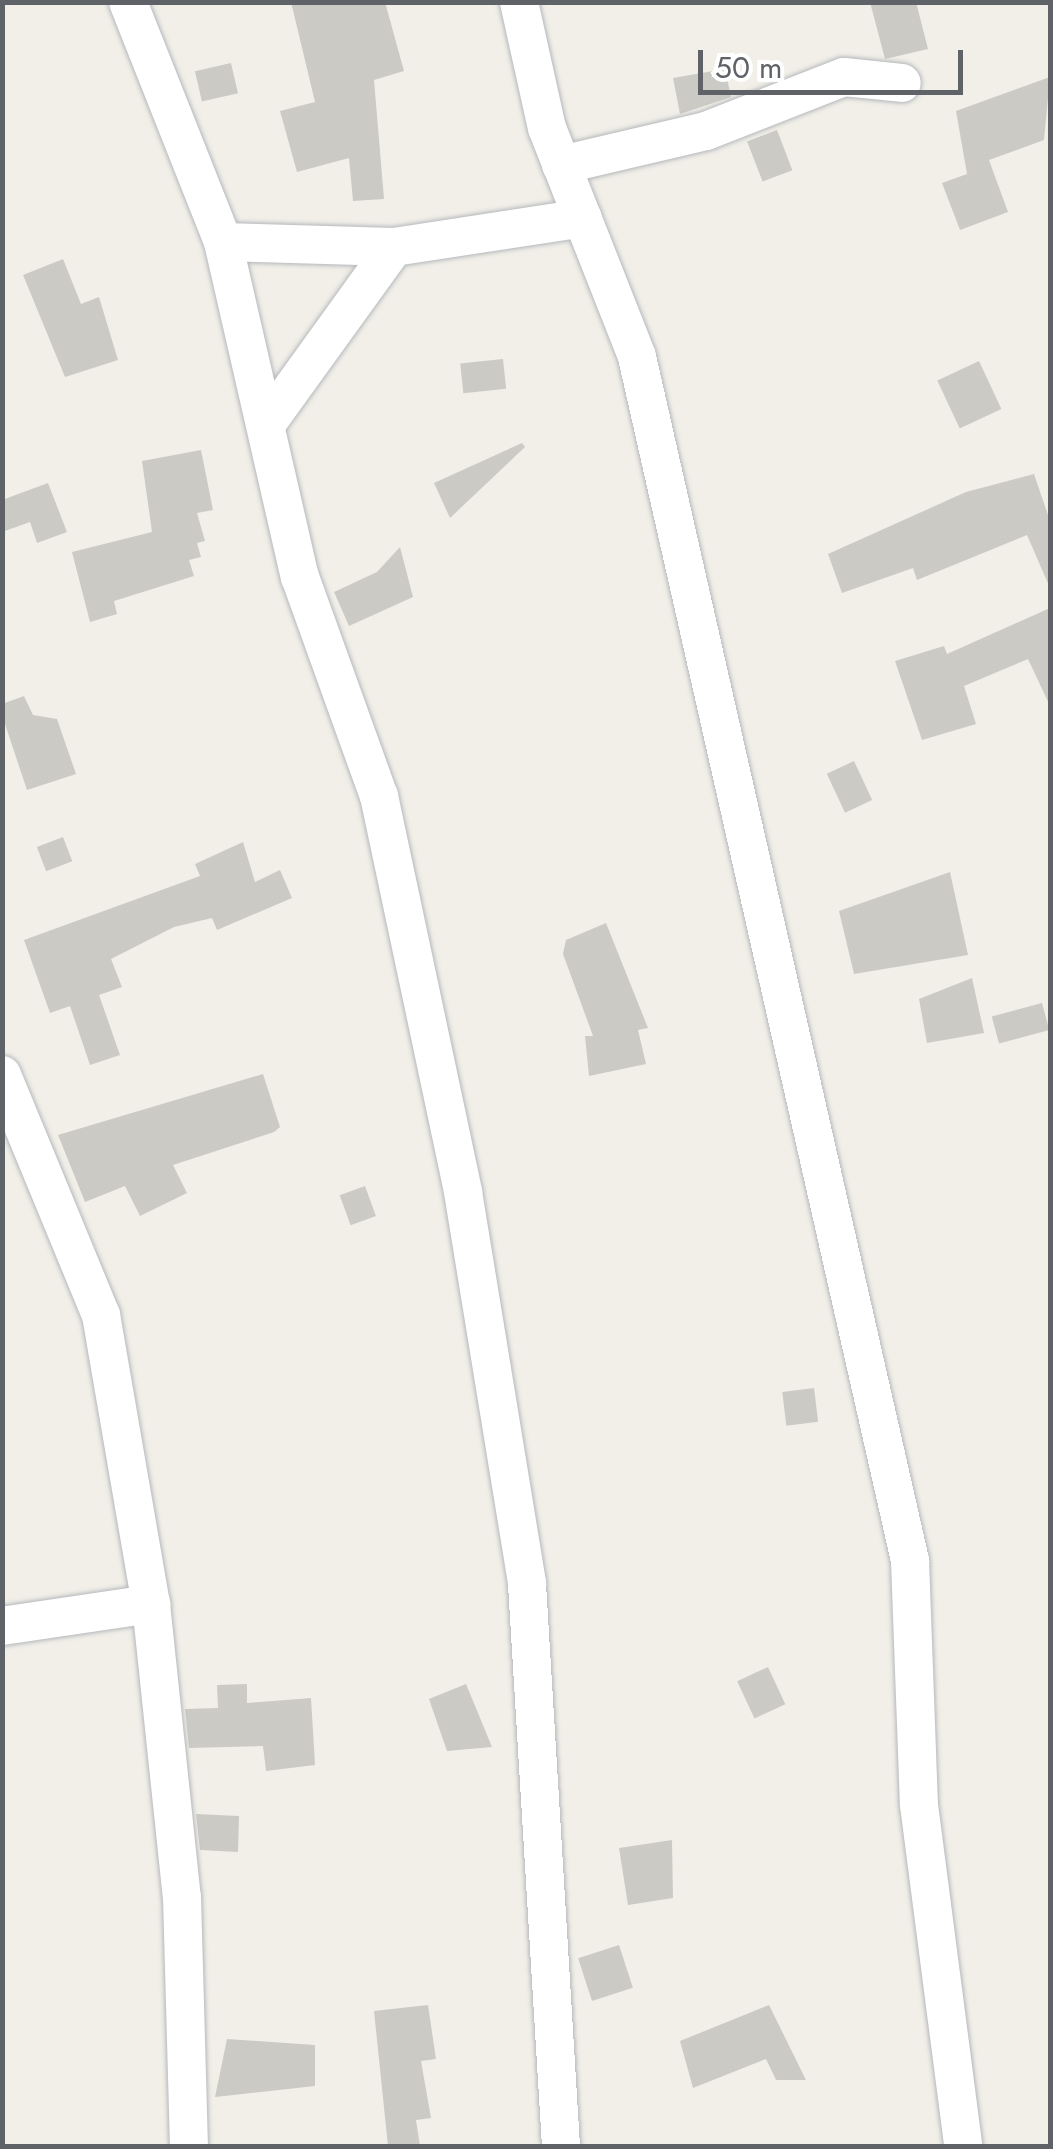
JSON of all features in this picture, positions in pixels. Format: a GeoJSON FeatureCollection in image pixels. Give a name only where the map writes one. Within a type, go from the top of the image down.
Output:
{"type":"FeatureCollection","features":[{"type":"Feature","properties":{"kind":"street"},"geometry":{"type":"LineString","coordinates":[[128,2],[223,242],[270,419],[300,577],[379,796],[463,1192],[527,1584],[561,2146]]}},
{"type":"Feature","properties":{"kind":"street"},"geometry":{"type":"LineString","coordinates":[[519,2],[561,165],[637,358],[910,1561],[920,1805],[963,2146]]}},
{"type":"Feature","properties":{"kind":"street"},"geometry":{"type":"LineString","coordinates":[[561,165],[706,131],[844,77],[902,83]]}},
{"type":"Feature","properties":{"kind":"street"},"geometry":{"type":"LineString","coordinates":[[223,242],[394,247],[583,218]]}},
{"type":"Feature","properties":{"kind":"street"},"geometry":{"type":"LineString","coordinates":[[270,419],[394,247]]}},
{"type":"Feature","properties":{"kind":"street"},"geometry":{"type":"LineString","coordinates":[[2,1075],[101,1315],[151,1604],[182,1898],[188,2146]]}},
{"type":"Feature","properties":{"kind":"street"},"geometry":{"type":"LineString","coordinates":[[2,1626],[151,1604]]}},
{"type":"Feature","properties":{"kind":"building"},"geometry":{"type":"Polygon","coordinates":[[[291,2],[385,2],[404,71],[374,80],[384,199],[353,201],[349,158],[297,172],[280,111],[315,102],[291,2]]]}},
{"type":"Feature","properties":{"kind":"building"},"geometry":{"type":"Polygon","coordinates":[[[870,2],[916,2],[928,49],[885,59],[870,2]]]}},
{"type":"Feature","properties":{"kind":"building"},"geometry":{"type":"Polygon","coordinates":[[[231,63],[238,93],[202,102],[195,71],[231,63]]]}},
{"type":"Feature","properties":{"kind":"building"},"geometry":{"type":"Polygon","coordinates":[[[725,69],[731,97],[680,114],[673,78],[725,69]]]}},
{"type":"Feature","properties":{"kind":"building"},"geometry":{"type":"Polygon","coordinates":[[[1050,77],[1044,140],[989,160],[1008,212],[960,230],[942,183],[967,174],[956,111],[1050,77]]]}},
{"type":"Feature","properties":{"kind":"building"},"geometry":{"type":"Polygon","coordinates":[[[777,130],[792,170],[763,182],[747,141],[777,130]]]}},
{"type":"Feature","properties":{"kind":"building"},"geometry":{"type":"Polygon","coordinates":[[[63,259],[81,304],[99,297],[118,360],[65,377],[23,275],[63,259]]]}},
{"type":"Feature","properties":{"kind":"building"},"geometry":{"type":"Polygon","coordinates":[[[503,359],[506,389],[463,393],[460,363],[503,359]]]}},
{"type":"Feature","properties":{"kind":"building"},"geometry":{"type":"Polygon","coordinates":[[[979,361],[1001,409],[960,428],[937,380],[979,361]]]}},
{"type":"Feature","properties":{"kind":"building"},"geometry":{"type":"Polygon","coordinates":[[[522,443],[525,447],[450,518],[434,483],[522,443]]]}},
{"type":"Feature","properties":{"kind":"building"},"geometry":{"type":"Polygon","coordinates":[[[201,450],[213,510],[197,513],[205,541],[197,543],[201,557],[189,560],[194,576],[114,601],[117,614],[90,622],[72,552],[152,532],[142,461],[201,450]]]}},
{"type":"Feature","properties":{"kind":"building"},"geometry":{"type":"Polygon","coordinates":[[[1034,474],[1050,521],[1050,588],[1027,535],[917,580],[913,568],[842,593],[828,554],[966,492],[1034,474]]]}},
{"type":"Feature","properties":{"kind":"building"},"geometry":{"type":"Polygon","coordinates":[[[48,483],[67,532],[37,543],[30,522],[2,532],[2,500],[48,483]]]}},
{"type":"Feature","properties":{"kind":"building"},"geometry":{"type":"Polygon","coordinates":[[[400,547],[413,597],[349,626],[334,592],[377,572],[400,547]]]}},
{"type":"Feature","properties":{"kind":"building"},"geometry":{"type":"Polygon","coordinates":[[[1050,608],[1050,706],[1028,659],[964,686],[976,724],[922,740],[895,661],[944,646],[947,654],[1050,608]]]}},
{"type":"Feature","properties":{"kind":"building"},"geometry":{"type":"Polygon","coordinates":[[[24,696],[33,715],[57,719],[76,774],[27,790],[2,715],[2,704],[24,696]]]}},
{"type":"Feature","properties":{"kind":"building"},"geometry":{"type":"Polygon","coordinates":[[[854,761],[872,800],[845,813],[827,774],[854,761]]]}},
{"type":"Feature","properties":{"kind":"building"},"geometry":{"type":"Polygon","coordinates":[[[63,837],[72,861],[46,871],[37,847],[63,837]]]}},
{"type":"Feature","properties":{"kind":"building"},"geometry":{"type":"Polygon","coordinates":[[[243,842],[255,882],[280,870],[292,898],[217,930],[212,918],[174,927],[111,959],[122,987],[99,995],[120,1055],[90,1065],[70,1006],[50,1013],[24,940],[200,876],[195,864],[243,842]]]}},
{"type":"Feature","properties":{"kind":"building"},"geometry":{"type":"Polygon","coordinates":[[[950,872],[968,955],[854,974],[839,911],[950,872]]]}},
{"type":"Feature","properties":{"kind":"building"},"geometry":{"type":"Polygon","coordinates":[[[606,923],[648,1028],[638,1030],[646,1064],[589,1076],[585,1036],[593,1036],[563,954],[566,940],[606,923]]]}},
{"type":"Feature","properties":{"kind":"building"},"geometry":{"type":"Polygon","coordinates":[[[972,978],[984,1033],[927,1043],[919,999],[972,978]]]}},
{"type":"Feature","properties":{"kind":"building"},"geometry":{"type":"Polygon","coordinates":[[[1042,1003],[1049,1030],[999,1044],[992,1016],[1042,1003]]]}},
{"type":"Feature","properties":{"kind":"building"},"geometry":{"type":"Polygon","coordinates":[[[263,1074],[280,1127],[274,1132],[173,1165],[187,1193],[140,1216],[125,1186],[85,1202],[58,1135],[263,1074]]]}},
{"type":"Feature","properties":{"kind":"building"},"geometry":{"type":"Polygon","coordinates":[[[365,1186],[376,1216],[351,1225],[340,1195],[365,1186]]]}},
{"type":"Feature","properties":{"kind":"building"},"geometry":{"type":"Polygon","coordinates":[[[814,1388],[818,1422],[786,1426],[782,1392],[814,1388]]]}},
{"type":"Feature","properties":{"kind":"building"},"geometry":{"type":"Polygon","coordinates":[[[768,1667],[785,1704],[755,1719],[737,1681],[768,1667]]]}},
{"type":"Feature","properties":{"kind":"building"},"geometry":{"type":"Polygon","coordinates":[[[247,1684],[247,1703],[311,1698],[315,1765],[266,1771],[263,1746],[189,1748],[185,1709],[218,1708],[217,1685],[247,1684]]]}},
{"type":"Feature","properties":{"kind":"building"},"geometry":{"type":"Polygon","coordinates":[[[466,1684],[492,1747],[447,1751],[429,1699],[466,1684]]]}},
{"type":"Feature","properties":{"kind":"building"},"geometry":{"type":"Polygon","coordinates":[[[196,1814],[239,1816],[238,1852],[200,1850],[196,1814]]]}},
{"type":"Feature","properties":{"kind":"building"},"geometry":{"type":"Polygon","coordinates":[[[672,1840],[673,1898],[628,1905],[619,1848],[672,1840]]]}},
{"type":"Feature","properties":{"kind":"building"},"geometry":{"type":"Polygon","coordinates":[[[619,1945],[633,1988],[592,2001],[578,1958],[619,1945]]]}},
{"type":"Feature","properties":{"kind":"building"},"geometry":{"type":"Polygon","coordinates":[[[428,2005],[436,2059],[421,2061],[431,2118],[416,2120],[420,2146],[388,2146],[374,2011],[428,2005]]]}},
{"type":"Feature","properties":{"kind":"building"},"geometry":{"type":"Polygon","coordinates":[[[769,2005],[806,2080],[776,2080],[766,2059],[693,2088],[680,2041],[769,2005]]]}},
{"type":"Feature","properties":{"kind":"building"},"geometry":{"type":"Polygon","coordinates":[[[227,2039],[315,2045],[315,2086],[215,2097],[227,2039]]]}}]}
